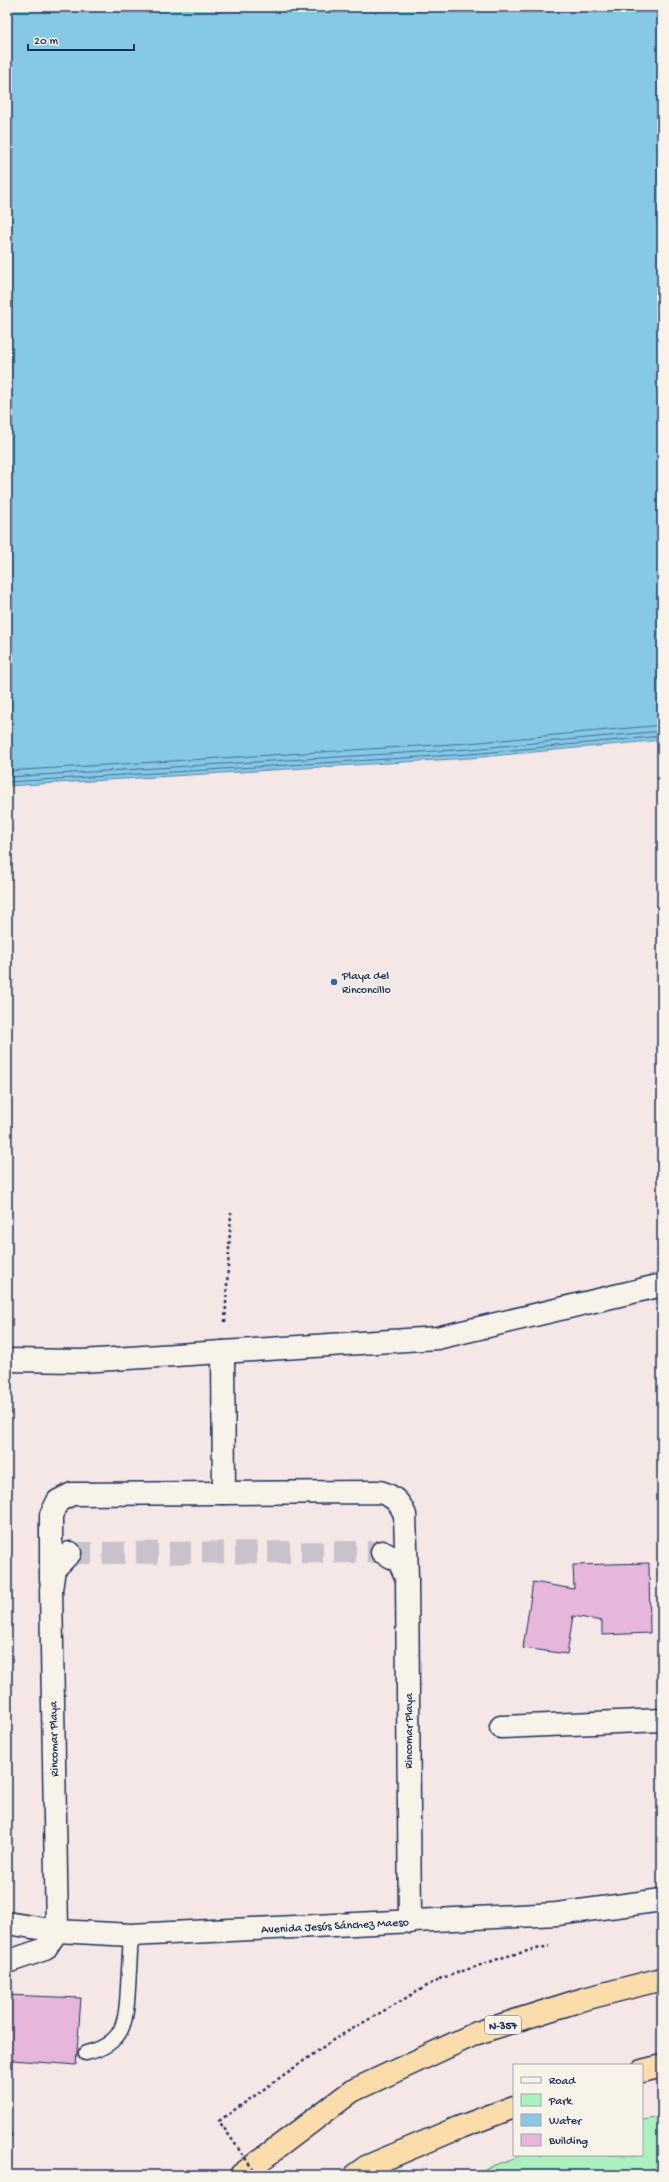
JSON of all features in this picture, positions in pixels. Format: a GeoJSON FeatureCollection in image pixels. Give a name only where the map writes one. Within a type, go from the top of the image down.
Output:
{"type":"FeatureCollection","features":[{"type":"Feature","properties":{"kind":"highway","name":"N-357"},"geometry":{"type":"LineString","coordinates":[[242,2175],[352,2091],[477,2033],[584,1999],[662,1979]]}},
{"type":"Feature","properties":{"kind":"highway"},"geometry":{"type":"LineString","coordinates":[[643,2071],[662,2066]]}},
{"type":"Feature","properties":{"kind":"highway"},"geometry":{"type":"LineString","coordinates":[[355,2175],[366,2167],[513,2107]]}},
{"type":"Feature","properties":{"kind":"street"},"geometry":{"type":"LineString","coordinates":[[7,1360],[82,1361],[437,1338],[662,1285]]}},
{"type":"Feature","properties":{"kind":"street"},"geometry":{"type":"LineString","coordinates":[[223,1352],[224,1493]]}},
{"type":"Feature","properties":{"kind":"street"},"geometry":{"type":"LineString","coordinates":[[51,1580],[51,1515],[58,1501],[72,1494],[380,1492],[388,1494],[402,1507],[405,1515],[407,1579]]}},
{"type":"Feature","properties":{"kind":"street","name":"Rincomar Playa"},"geometry":{"type":"LineString","coordinates":[[382,1552],[399,1561],[407,1579],[410,1922]]}},
{"type":"Feature","properties":{"kind":"street","name":"Rincomar Playa"},"geometry":{"type":"LineString","coordinates":[[57,1931],[51,1580],[54,1569],[70,1553]]}},
{"type":"Feature","properties":{"kind":"street"},"geometry":{"type":"LineString","coordinates":[[501,1727],[662,1720]]}},
{"type":"Feature","properties":{"kind":"street","name":"Avenida Jesús Sánchez Maeso"},"geometry":{"type":"LineString","coordinates":[[7,1923],[57,1931],[131,1935],[557,1914],[662,1900]]}},
{"type":"Feature","properties":{"kind":"street"},"geometry":{"type":"LineString","coordinates":[[7,1962],[45,1949],[57,1931]]}},
{"type":"Feature","properties":{"kind":"lane"},"geometry":{"type":"LineString","coordinates":[[86,2053],[100,2050],[112,2042],[121,2031],[127,2018],[131,1935]]}},
{"type":"Feature","properties":{"kind":"path"},"geometry":{"type":"LineString","coordinates":[[223,1352],[231,1213]]}},
{"type":"Feature","properties":{"kind":"path"},"geometry":{"type":"LineString","coordinates":[[257,2175],[219,2121],[333,2040],[439,1980],[507,1956],[560,1943],[557,1914]]}},
{"type":"Feature","properties":{"kind":"path"},"geometry":{"type":"LineString","coordinates":[[656,2175],[662,2173]]}},
{"type":"Feature","properties":{"kind":"green space"},"geometry":{"type":"Polygon","coordinates":[[[662,2117],[662,2166],[637,2175],[469,2175],[519,2156],[643,2156],[643,2120],[662,2117]]]}},
{"type":"Feature","properties":{"kind":"water"},"geometry":{"type":"Polygon","coordinates":[[[7,7],[662,7],[662,740],[470,758],[7,786],[7,7]]]}},
{"type":"Feature","properties":{"kind":"building"},"geometry":{"type":"Polygon","coordinates":[[[649,1563],[650,1633],[602,1635],[602,1621],[573,1616],[567,1654],[523,1648],[533,1582],[574,1589],[573,1565],[649,1563]]]}},
{"type":"Feature","properties":{"kind":"building"},"geometry":{"type":"Polygon","coordinates":[[[7,1995],[81,1998],[76,2065],[12,2060],[7,2062],[7,1995]]]}},
{"type":"Feature","properties":{"kind":"building"},"geometry":{"type":"Polygon","coordinates":[[[7,2124],[12,2136],[7,2139],[7,2124]]]}},
{"type":"Feature","properties":{"kind":"tunnel"},"geometry":{"type":"LineString","coordinates":[[70,1553],[382,1552]]}},
{"type":"Feature","properties":{"kind":"place","name":"Playa del Rinconcillo"},"geometry":{"type":"Point","coordinates":[334,982]}}]}
